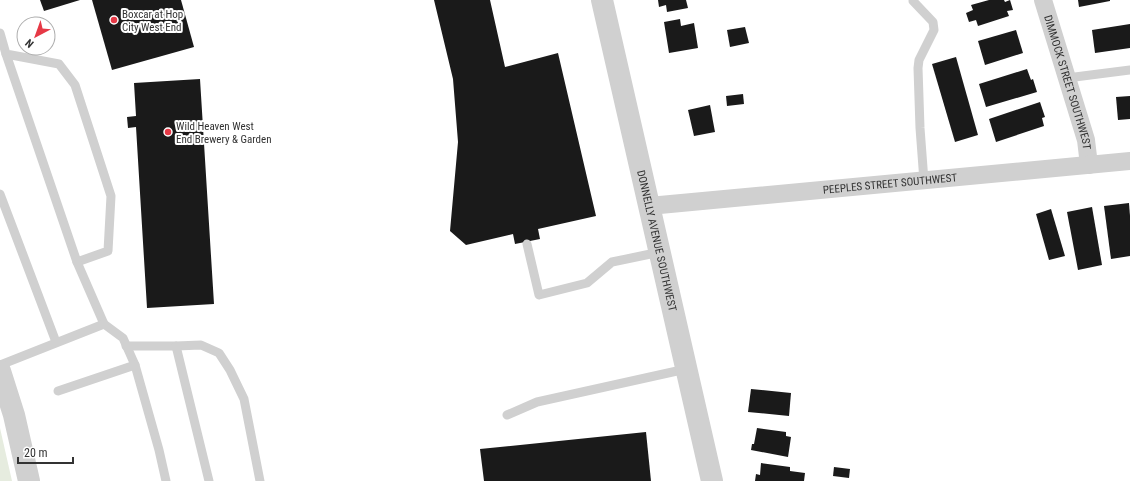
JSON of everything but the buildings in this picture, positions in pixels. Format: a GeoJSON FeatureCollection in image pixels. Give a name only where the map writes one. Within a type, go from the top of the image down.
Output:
{"type":"FeatureCollection","features":[{"type":"Feature","properties":{"kind":"street","name":"DONNELLY AVENUE SOUTHWEST"},"geometry":{"type":"LineString","coordinates":[[602,0],[712,481]]}},
{"type":"Feature","properties":{"kind":"street","name":"DIMMOCK STREET SOUTHWEST"},"geometry":{"type":"LineString","coordinates":[[1043,0],[1086,140],[1089,165]]}},
{"type":"Feature","properties":{"kind":"street","name":"PEEPLES STREET SOUTHWEST"},"geometry":{"type":"LineString","coordinates":[[649,206],[1130,161]]}},
{"type":"Feature","properties":{"kind":"street"},"geometry":{"type":"LineString","coordinates":[[0,371],[14,414],[29,481]]}},
{"type":"Feature","properties":{"kind":"lane"},"geometry":{"type":"LineString","coordinates":[[913,1],[933,22],[934,30],[919,60],[918,68],[924,181]]}},
{"type":"Feature","properties":{"kind":"lane"},"geometry":{"type":"LineString","coordinates":[[0,33],[78,262],[104,324],[123,338],[135,365],[159,450],[166,481]]}},
{"type":"Feature","properties":{"kind":"lane"},"geometry":{"type":"LineString","coordinates":[[6,54],[59,64],[75,85],[111,196],[108,251],[78,262]]}},
{"type":"Feature","properties":{"kind":"lane"},"geometry":{"type":"LineString","coordinates":[[1067,78],[1130,70]]}},
{"type":"Feature","properties":{"kind":"lane"},"geometry":{"type":"LineString","coordinates":[[0,194],[56,342]]}},
{"type":"Feature","properties":{"kind":"lane"},"geometry":{"type":"LineString","coordinates":[[527,244],[539,294],[587,283],[612,262],[660,252]]}},
{"type":"Feature","properties":{"kind":"lane"},"geometry":{"type":"LineString","coordinates":[[0,365],[104,324]]}},
{"type":"Feature","properties":{"kind":"lane"},"geometry":{"type":"LineString","coordinates":[[126,346],[201,345],[219,353],[230,370],[244,399],[260,481]]}},
{"type":"Feature","properties":{"kind":"lane"},"geometry":{"type":"LineString","coordinates":[[176,346],[209,481]]}},
{"type":"Feature","properties":{"kind":"lane"},"geometry":{"type":"LineString","coordinates":[[58,391],[135,365]]}},
{"type":"Feature","properties":{"kind":"lane"},"geometry":{"type":"LineString","coordinates":[[507,415],[537,402],[686,368]]}},
{"type":"Feature","properties":{"kind":"shaded area"},"geometry":{"type":"Polygon","coordinates":[[[0,428],[12,481],[0,481],[0,428]]]}},
{"type":"Feature","properties":{"kind":"place","name":"Boxcar at Hop City West End"},"geometry":{"type":"Point","coordinates":[114,20]}},
{"type":"Feature","properties":{"kind":"place","name":"Wild Heaven West End Brewery & Garden"},"geometry":{"type":"Point","coordinates":[168,132]}}]}
